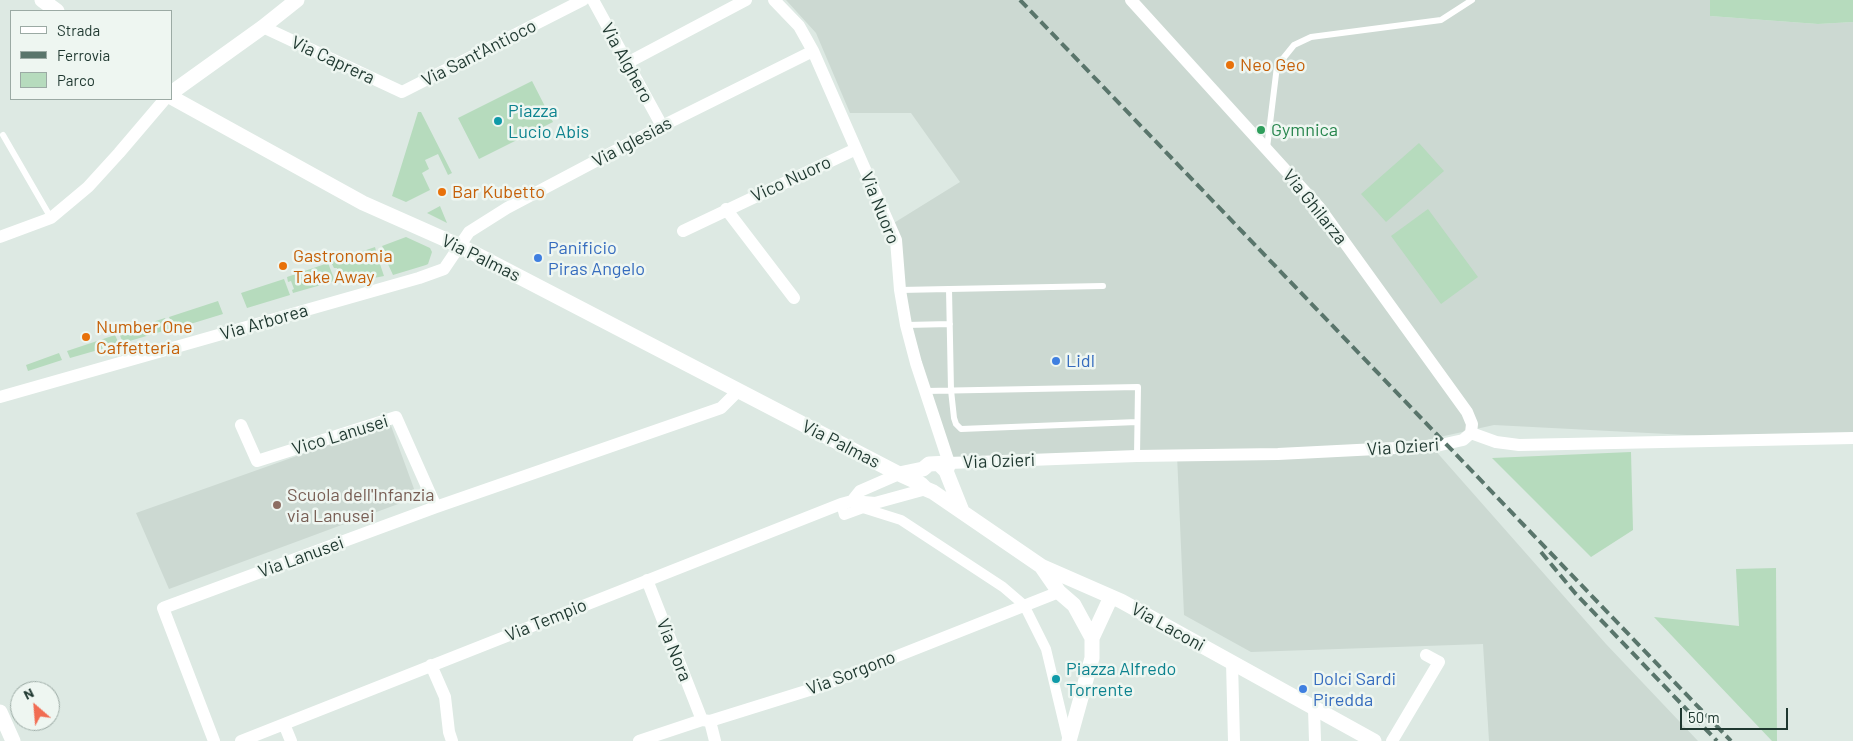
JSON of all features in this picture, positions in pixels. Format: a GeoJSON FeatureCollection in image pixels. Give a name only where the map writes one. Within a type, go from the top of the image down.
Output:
{"type":"FeatureCollection","features":[{"type":"Feature","properties":{"kind":"street"},"geometry":{"type":"LineString","coordinates":[[42,0],[55,10]]}},
{"type":"Feature","properties":{"kind":"street"},"geometry":{"type":"LineString","coordinates":[[172,94],[297,0]]}},
{"type":"Feature","properties":{"kind":"street","name":"Via Sant'Antioco"},"geometry":{"type":"LineString","coordinates":[[402,92],[582,0]]}},
{"type":"Feature","properties":{"kind":"street","name":"Via Alghero"},"geometry":{"type":"LineString","coordinates":[[593,0],[662,126]]}},
{"type":"Feature","properties":{"kind":"street"},"geometry":{"type":"LineString","coordinates":[[627,62],[746,0]]}},
{"type":"Feature","properties":{"kind":"street","name":"Via Nuoro"},"geometry":{"type":"LineString","coordinates":[[774,0],[798,26],[813,51],[896,240],[900,290],[906,325],[926,391],[935,476]]}},
{"type":"Feature","properties":{"kind":"street","name":"Via Ghilarza"},"geometry":{"type":"LineString","coordinates":[[1131,0],[1319,207],[1470,418],[1471,433]]}},
{"type":"Feature","properties":{"kind":"street","name":"Via Caprera"},"geometry":{"type":"LineString","coordinates":[[263,27],[402,92]]}},
{"type":"Feature","properties":{"kind":"street","name":"Via Iglesias"},"geometry":{"type":"LineString","coordinates":[[460,246],[469,232],[507,208],[662,126],[813,51]]}},
{"type":"Feature","properties":{"kind":"street","name":"Via Palmas"},"geometry":{"type":"LineString","coordinates":[[172,96],[363,203],[460,246],[899,474]]}},
{"type":"Feature","properties":{"kind":"street"},"geometry":{"type":"LineString","coordinates":[[0,237],[51,218],[88,187],[164,100]]}},
{"type":"Feature","properties":{"kind":"street","name":"Vico Nuoro"},"geometry":{"type":"LineString","coordinates":[[683,230],[856,149]]}},
{"type":"Feature","properties":{"kind":"street","name":"Vico Nuoro"},"geometry":{"type":"LineString","coordinates":[[726,209],[794,298]]}},
{"type":"Feature","properties":{"kind":"street","name":"Via Arborea"},"geometry":{"type":"LineString","coordinates":[[0,397],[419,278],[444,268],[460,246]]}},
{"type":"Feature","properties":{"kind":"street","name":"Via Lanusei"},"geometry":{"type":"LineString","coordinates":[[214,741],[162,608],[436,506],[721,408],[738,391]]}},
{"type":"Feature","properties":{"kind":"street","name":"Vico Lanusei"},"geometry":{"type":"LineString","coordinates":[[241,425],[257,460],[396,417],[436,506]]}},
{"type":"Feature","properties":{"kind":"street"},"geometry":{"type":"LineString","coordinates":[[1471,433],[1496,442],[1520,445],[1853,438]]}},
{"type":"Feature","properties":{"kind":"street","name":"Via Ozieri"},"geometry":{"type":"LineString","coordinates":[[935,476],[1137,456],[1278,454],[1436,446],[1463,440],[1471,433]]}},
{"type":"Feature","properties":{"kind":"street"},"geometry":{"type":"LineString","coordinates":[[899,474],[935,476]]}},
{"type":"Feature","properties":{"kind":"street","name":"Via Tempio"},"geometry":{"type":"LineString","coordinates":[[241,741],[846,502],[860,492],[899,474]]}},
{"type":"Feature","properties":{"kind":"street","name":"Via Tempio"},"geometry":{"type":"LineString","coordinates":[[846,502],[875,503],[935,476]]}},
{"type":"Feature","properties":{"kind":"street","name":"Via Laconi"},"geometry":{"type":"LineString","coordinates":[[935,476],[962,512],[1041,566],[1111,597],[1374,741]]}},
{"type":"Feature","properties":{"kind":"street"},"geometry":{"type":"LineString","coordinates":[[846,502],[844,515],[863,508],[901,520],[1003,587],[1024,605],[1046,649],[1069,741]]}},
{"type":"Feature","properties":{"kind":"street"},"geometry":{"type":"LineString","coordinates":[[1041,566],[1059,592],[1074,605],[1092,638]]}},
{"type":"Feature","properties":{"kind":"street","name":"Via Nora"},"geometry":{"type":"LineString","coordinates":[[647,580],[715,741]]}},
{"type":"Feature","properties":{"kind":"street","name":"Via Sorgono"},"geometry":{"type":"LineString","coordinates":[[639,741],[819,687],[1059,592]]}},
{"type":"Feature","properties":{"kind":"street"},"geometry":{"type":"LineString","coordinates":[[1069,741],[1092,658],[1092,638],[1111,597]]}},
{"type":"Feature","properties":{"kind":"street"},"geometry":{"type":"LineString","coordinates":[[1392,741],[1438,662],[1426,655]]}},
{"type":"Feature","properties":{"kind":"street"},"geometry":{"type":"LineString","coordinates":[[1232,662],[1234,741]]}},
{"type":"Feature","properties":{"kind":"street"},"geometry":{"type":"LineString","coordinates":[[431,666],[445,697],[449,732],[452,741]]}},
{"type":"Feature","properties":{"kind":"street"},"geometry":{"type":"LineString","coordinates":[[1314,708],[1315,741]]}},
{"type":"Feature","properties":{"kind":"street"},"geometry":{"type":"LineString","coordinates":[[0,712],[13,741]]}},
{"type":"Feature","properties":{"kind":"street"},"geometry":{"type":"LineString","coordinates":[[284,724],[291,741]]}},
{"type":"Feature","properties":{"kind":"lane"},"geometry":{"type":"LineString","coordinates":[[1267,148],[1277,66],[1294,45],[1311,37],[1441,20],[1472,0]]}},
{"type":"Feature","properties":{"kind":"lane"},"geometry":{"type":"LineString","coordinates":[[3,135],[51,218]]}},
{"type":"Feature","properties":{"kind":"lane"},"geometry":{"type":"LineString","coordinates":[[900,290],[1103,286]]}},
{"type":"Feature","properties":{"kind":"lane"},"geometry":{"type":"LineString","coordinates":[[949,289],[951,390],[954,418],[956,424],[961,428],[1137,422]]}},
{"type":"Feature","properties":{"kind":"lane"},"geometry":{"type":"LineString","coordinates":[[906,325],[950,324]]}},
{"type":"Feature","properties":{"kind":"lane"},"geometry":{"type":"LineString","coordinates":[[926,391],[1138,387],[1137,456]]}},
{"type":"Feature","properties":{"kind":"shaded area"},"geometry":{"type":"Polygon","coordinates":[[[786,0],[1710,0],[1710,16],[1818,24],[1853,22],[1853,442],[1841,443],[1494,425],[1426,440],[1606,644],[1698,741],[1489,741],[1483,644],[1251,652],[1184,615],[1177,455],[949,463],[926,391],[889,226],[960,182],[911,113],[850,113],[816,33],[786,0]]]}},
{"type":"Feature","properties":{"kind":"shaded area","name":"Scuola dell'Infanzia via Lanusei"},"geometry":{"type":"Polygon","coordinates":[[[390,423],[417,497],[169,589],[136,513],[390,423]]]}},
{"type":"Feature","properties":{"kind":"green space"},"geometry":{"type":"Polygon","coordinates":[[[1710,0],[1853,0],[1853,22],[1818,24],[1710,16],[1710,0]]]}},
{"type":"Feature","properties":{"kind":"green space"},"geometry":{"type":"Polygon","coordinates":[[[532,81],[553,122],[479,159],[458,118],[532,81]]]}},
{"type":"Feature","properties":{"kind":"green space"},"geometry":{"type":"Polygon","coordinates":[[[418,112],[421,112],[452,173],[448,175],[438,154],[425,160],[429,169],[422,173],[430,190],[406,202],[392,196],[418,112]]]}},
{"type":"Feature","properties":{"kind":"green space"},"geometry":{"type":"Polygon","coordinates":[[[1419,143],[1444,171],[1386,222],[1361,194],[1419,143]]]}},
{"type":"Feature","properties":{"kind":"green space"},"geometry":{"type":"Polygon","coordinates":[[[440,206],[447,223],[427,213],[440,206]]]}},
{"type":"Feature","properties":{"kind":"green space"},"geometry":{"type":"Polygon","coordinates":[[[1428,209],[1478,277],[1441,304],[1391,236],[1428,209]]]}},
{"type":"Feature","properties":{"kind":"green space"},"geometry":{"type":"Polygon","coordinates":[[[406,237],[430,248],[432,252],[428,264],[393,275],[387,262],[390,260],[382,246],[406,237]]]}},
{"type":"Feature","properties":{"kind":"green space"},"geometry":{"type":"Polygon","coordinates":[[[375,247],[377,255],[373,256],[376,264],[380,264],[384,276],[374,278],[372,273],[338,282],[337,277],[340,275],[337,268],[334,268],[331,262],[375,247]]]}},
{"type":"Feature","properties":{"kind":"green space"},"geometry":{"type":"Polygon","coordinates":[[[328,263],[335,281],[293,293],[292,290],[294,289],[291,281],[288,282],[287,277],[328,263]]]}},
{"type":"Feature","properties":{"kind":"green space"},"geometry":{"type":"Polygon","coordinates":[[[284,279],[290,295],[247,308],[241,293],[284,279]]]}},
{"type":"Feature","properties":{"kind":"green space"},"geometry":{"type":"Polygon","coordinates":[[[218,301],[223,314],[174,329],[169,317],[218,301]]]}},
{"type":"Feature","properties":{"kind":"green space"},"geometry":{"type":"Polygon","coordinates":[[[165,318],[170,329],[123,343],[119,333],[165,318]]]}},
{"type":"Feature","properties":{"kind":"green space"},"geometry":{"type":"Polygon","coordinates":[[[115,335],[119,344],[70,358],[67,351],[115,335]]]}},
{"type":"Feature","properties":{"kind":"green space"},"geometry":{"type":"Polygon","coordinates":[[[59,353],[62,360],[28,371],[26,365],[59,353]]]}},
{"type":"Feature","properties":{"kind":"green space"},"geometry":{"type":"Polygon","coordinates":[[[1631,452],[1633,530],[1591,557],[1492,458],[1631,452]]]}},
{"type":"Feature","properties":{"kind":"green space"},"geometry":{"type":"Polygon","coordinates":[[[1776,568],[1777,741],[1772,741],[1654,617],[1739,626],[1736,569],[1776,568]]]}},
{"type":"Feature","properties":{"kind":"railway"},"geometry":{"type":"LineString","coordinates":[[1020,0],[1731,741]]}},
{"type":"Feature","properties":{"kind":"railway"},"geometry":{"type":"LineString","coordinates":[[1541,552],[1575,593],[1717,741]]}},
{"type":"Feature","properties":{"kind":"place","name":"Neo Geo"},"geometry":{"type":"Point","coordinates":[1230,65]}},
{"type":"Feature","properties":{"kind":"place","name":"Piazza Lucio Abis"},"geometry":{"type":"Point","coordinates":[498,121]}},
{"type":"Feature","properties":{"kind":"place","name":"Gymnica"},"geometry":{"type":"Point","coordinates":[1261,130]}},
{"type":"Feature","properties":{"kind":"place","name":"Bar Kubetto"},"geometry":{"type":"Point","coordinates":[442,192]}},
{"type":"Feature","properties":{"kind":"place","name":"Panificio Piras Angelo"},"geometry":{"type":"Point","coordinates":[538,258]}},
{"type":"Feature","properties":{"kind":"place","name":"Gastronomia Take Away"},"geometry":{"type":"Point","coordinates":[283,266]}},
{"type":"Feature","properties":{"kind":"place","name":"Number One Caffetteria"},"geometry":{"type":"Point","coordinates":[86,337]}},
{"type":"Feature","properties":{"kind":"place","name":"Lidl"},"geometry":{"type":"Point","coordinates":[1056,361]}},
{"type":"Feature","properties":{"kind":"place","name":"Scuola dell'Infanzia via Lanusei"},"geometry":{"type":"Point","coordinates":[277,505]}},
{"type":"Feature","properties":{"kind":"place","name":"Piazza Alfredo Torrente"},"geometry":{"type":"Point","coordinates":[1056,679]}},
{"type":"Feature","properties":{"kind":"place","name":"Dolci Sardi Piredda"},"geometry":{"type":"Point","coordinates":[1303,689]}}]}
